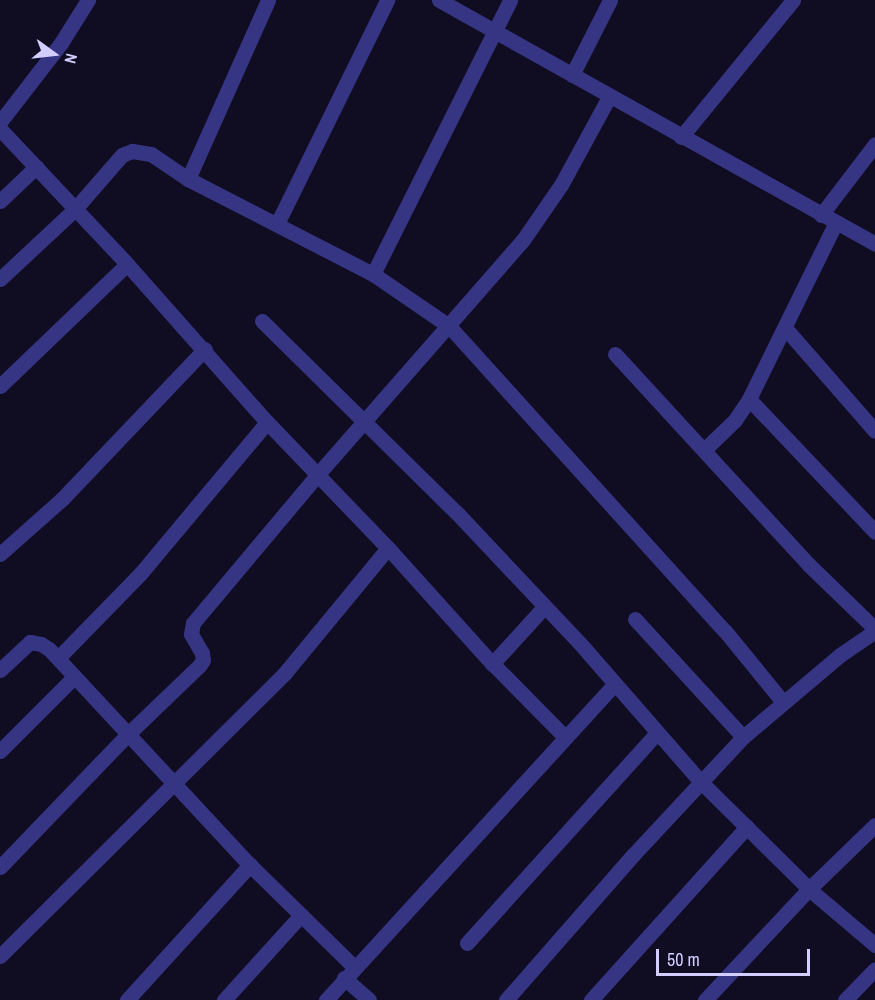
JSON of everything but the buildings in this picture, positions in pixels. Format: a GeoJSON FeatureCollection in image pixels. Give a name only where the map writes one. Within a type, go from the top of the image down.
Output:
{"type":"FeatureCollection","features":[{"type":"Feature","properties":{"kind":"street"},"geometry":{"type":"LineString","coordinates":[[0,122],[62,43],[88,0]]}},
{"type":"Feature","properties":{"kind":"street"},"geometry":{"type":"LineString","coordinates":[[189,179],[268,0]]}},
{"type":"Feature","properties":{"kind":"street"},"geometry":{"type":"LineString","coordinates":[[277,224],[387,0]]}},
{"type":"Feature","properties":{"kind":"street"},"geometry":{"type":"LineString","coordinates":[[439,0],[875,244]]}},
{"type":"Feature","properties":{"kind":"street"},"geometry":{"type":"LineString","coordinates":[[373,274],[510,0]]}},
{"type":"Feature","properties":{"kind":"street"},"geometry":{"type":"LineString","coordinates":[[572,75],[610,0]]}},
{"type":"Feature","properties":{"kind":"street"},"geometry":{"type":"LineString","coordinates":[[681,137],[794,0]]}},
{"type":"Feature","properties":{"kind":"street"},"geometry":{"type":"LineString","coordinates":[[0,867],[128,734],[199,666],[202,653],[191,634],[193,623],[318,474],[449,326],[545,212],[609,97]]}},
{"type":"Feature","properties":{"kind":"street"},"geometry":{"type":"LineString","coordinates":[[0,129],[205,349],[267,422],[388,548],[492,664],[565,737]]}},
{"type":"Feature","properties":{"kind":"street"},"geometry":{"type":"LineString","coordinates":[[820,215],[875,144]]}},
{"type":"Feature","properties":{"kind":"street"},"geometry":{"type":"LineString","coordinates":[[0,279],[75,208],[122,155],[132,150],[151,154],[189,179],[373,274],[449,326],[725,631],[783,702]]}},
{"type":"Feature","properties":{"kind":"street"},"geometry":{"type":"LineString","coordinates":[[0,201],[36,167]]}},
{"type":"Feature","properties":{"kind":"street"},"geometry":{"type":"LineString","coordinates":[[705,449],[735,420],[749,399],[786,329],[836,222]]}},
{"type":"Feature","properties":{"kind":"street"},"geometry":{"type":"LineString","coordinates":[[0,386],[127,264]]}},
{"type":"Feature","properties":{"kind":"street"},"geometry":{"type":"LineString","coordinates":[[262,321],[366,421],[544,607],[701,782],[809,889],[875,945]]}},
{"type":"Feature","properties":{"kind":"street"},"geometry":{"type":"LineString","coordinates":[[786,329],[875,431]]}},
{"type":"Feature","properties":{"kind":"street"},"geometry":{"type":"LineString","coordinates":[[0,554],[62,499],[205,349]]}},
{"type":"Feature","properties":{"kind":"street"},"geometry":{"type":"LineString","coordinates":[[506,1000],[633,855],[743,737],[840,655],[875,630],[808,564],[705,449],[615,354]]}},
{"type":"Feature","properties":{"kind":"street"},"geometry":{"type":"LineString","coordinates":[[749,399],[875,532]]}},
{"type":"Feature","properties":{"kind":"street"},"geometry":{"type":"LineString","coordinates":[[58,658],[140,574],[267,422]]}},
{"type":"Feature","properties":{"kind":"street"},"geometry":{"type":"LineString","coordinates":[[0,956],[284,674],[388,548]]}},
{"type":"Feature","properties":{"kind":"street"},"geometry":{"type":"LineString","coordinates":[[492,664],[544,607]]}},
{"type":"Feature","properties":{"kind":"street"},"geometry":{"type":"LineString","coordinates":[[635,619],[743,737]]}},
{"type":"Feature","properties":{"kind":"street"},"geometry":{"type":"LineString","coordinates":[[0,670],[30,642],[41,644],[58,658],[250,866],[301,915],[369,1000]]}},
{"type":"Feature","properties":{"kind":"street"},"geometry":{"type":"LineString","coordinates":[[0,752],[74,677]]}},
{"type":"Feature","properties":{"kind":"street"},"geometry":{"type":"LineString","coordinates":[[326,1000],[615,684]]}},
{"type":"Feature","properties":{"kind":"street"},"geometry":{"type":"LineString","coordinates":[[467,943],[657,733]]}},
{"type":"Feature","properties":{"kind":"street"},"geometry":{"type":"LineString","coordinates":[[705,1000],[809,889],[875,825]]}},
{"type":"Feature","properties":{"kind":"street"},"geometry":{"type":"LineString","coordinates":[[591,1000],[747,827]]}},
{"type":"Feature","properties":{"kind":"street"},"geometry":{"type":"LineString","coordinates":[[128,1000],[250,866]]}},
{"type":"Feature","properties":{"kind":"street"},"geometry":{"type":"LineString","coordinates":[[224,1000],[301,915]]}},
{"type":"Feature","properties":{"kind":"street"},"geometry":{"type":"LineString","coordinates":[[845,1000],[875,969]]}}]}
